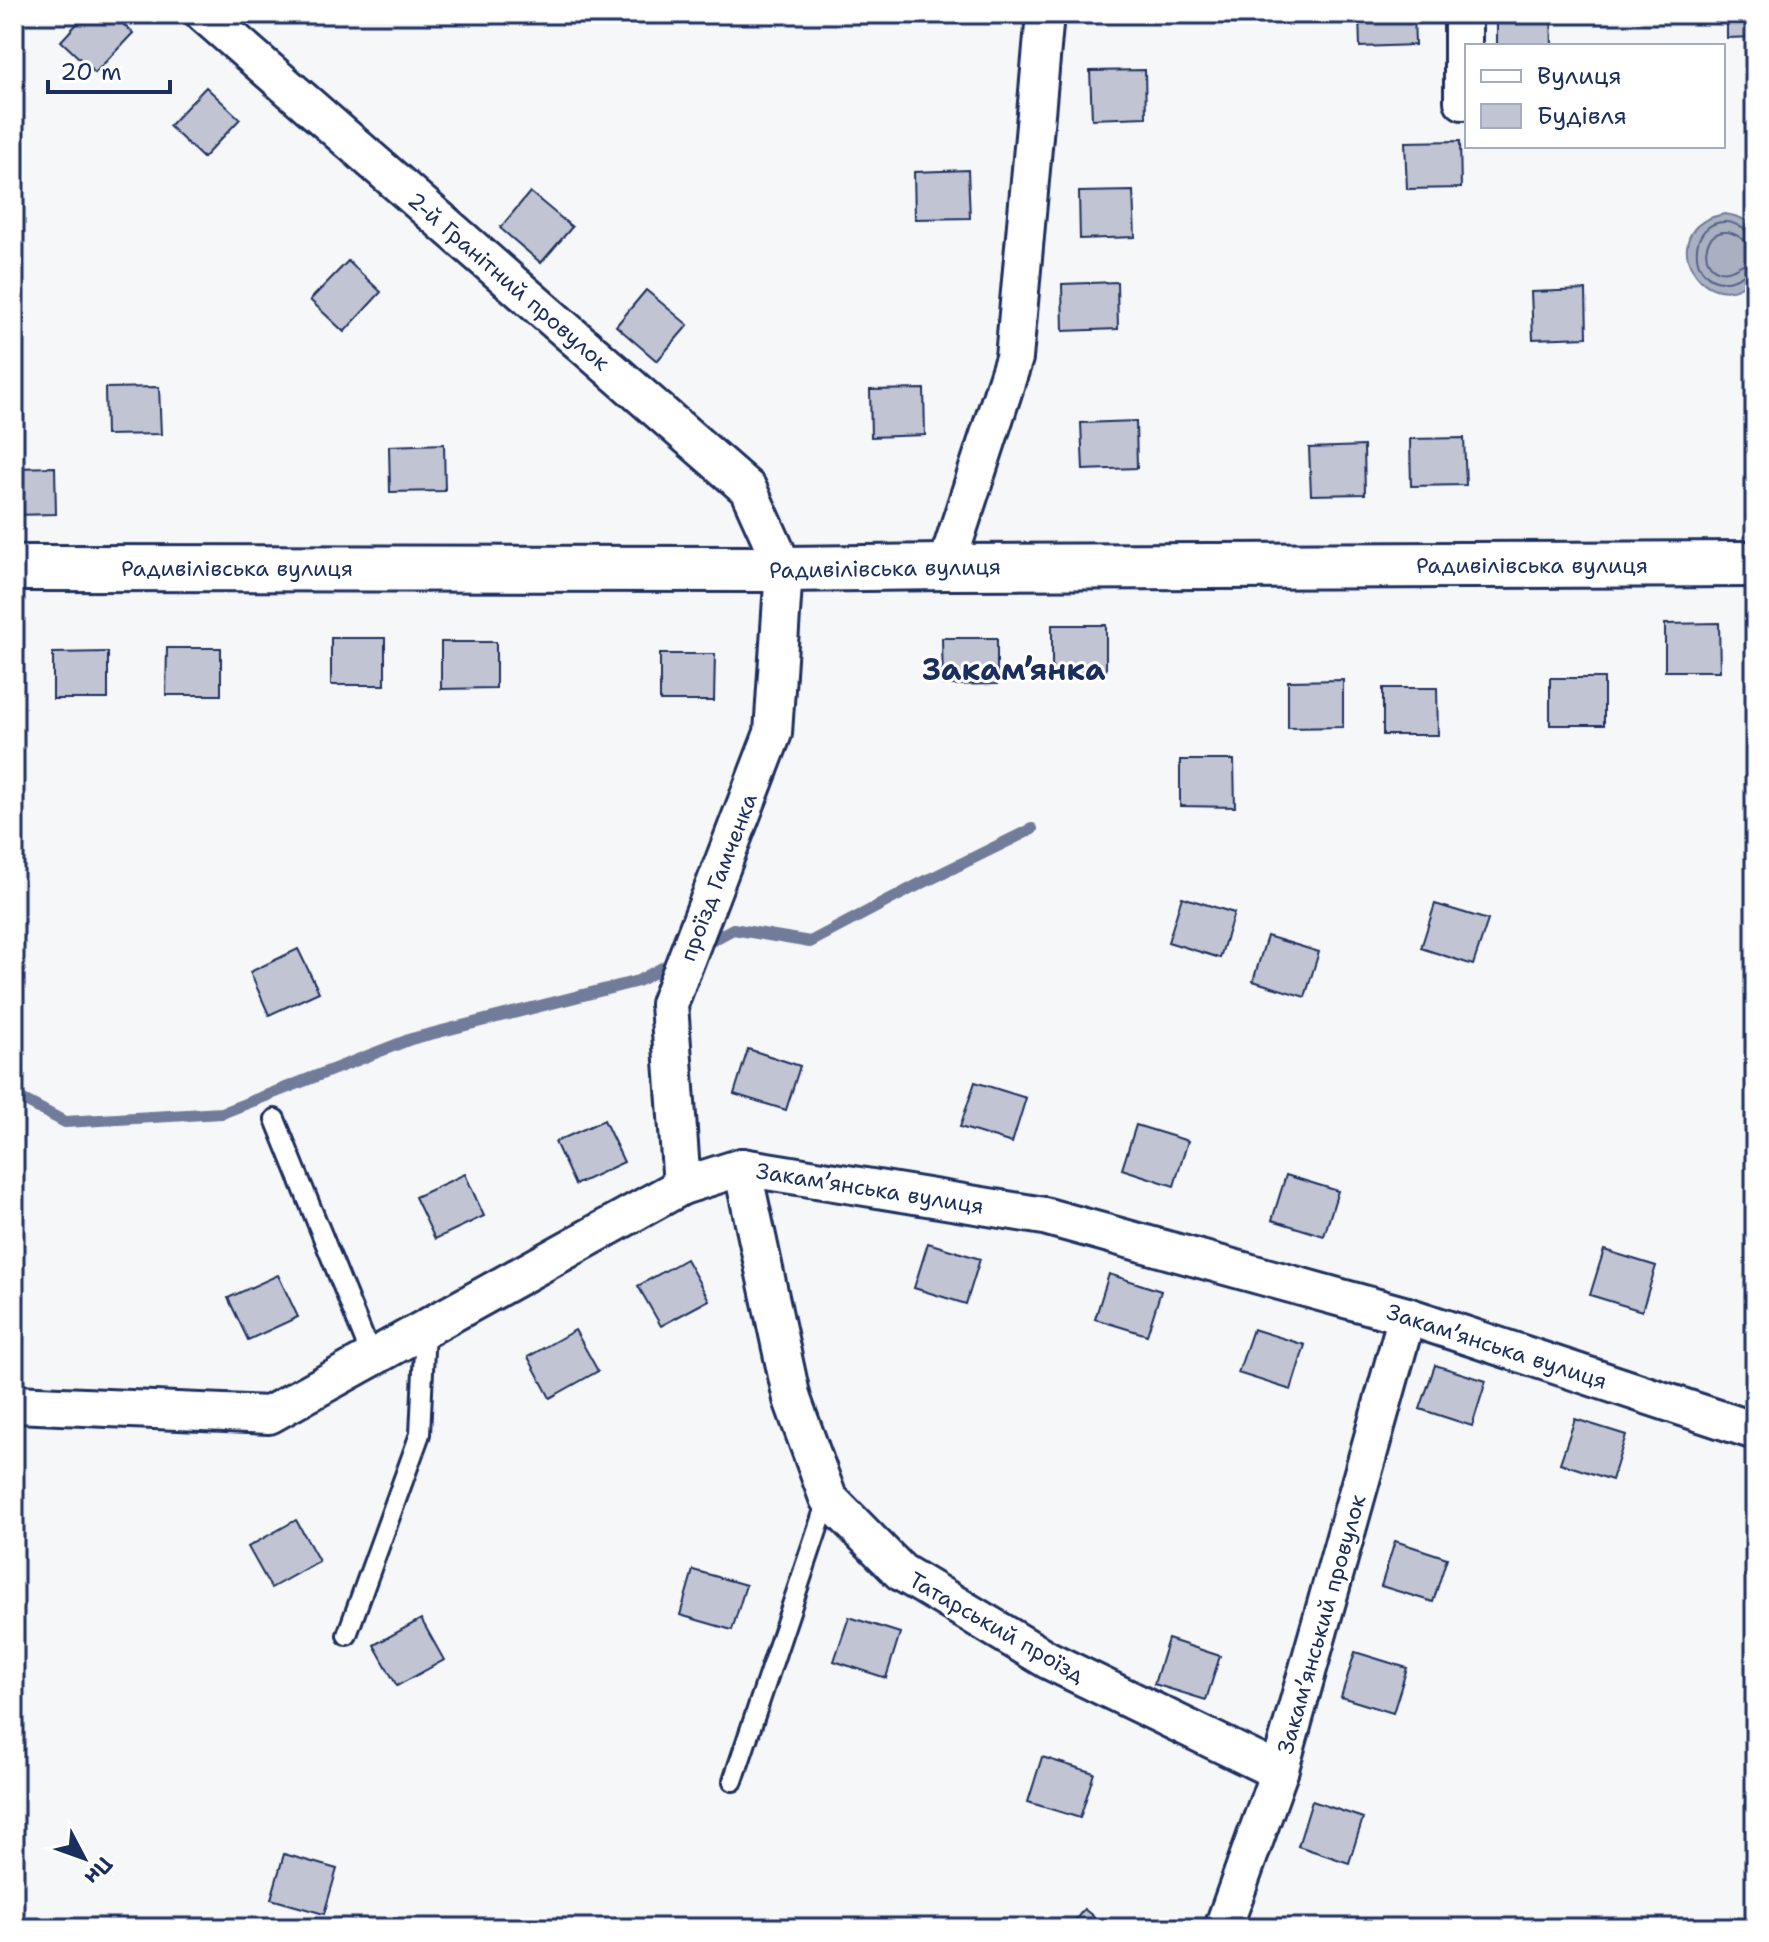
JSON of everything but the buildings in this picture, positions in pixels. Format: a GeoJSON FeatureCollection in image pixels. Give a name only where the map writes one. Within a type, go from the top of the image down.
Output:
{"type":"FeatureCollection","features":[{"type":"Feature","properties":{"kind":"street","name":"2-й Гранітний провулок"},"geometry":{"type":"LineString","coordinates":[[204,14],[748,489],[784,569]]}},
{"type":"Feature","properties":{"kind":"street"},"geometry":{"type":"LineString","coordinates":[[946,567],[1014,358],[1045,14]]}},
{"type":"Feature","properties":{"kind":"street"},"geometry":{"type":"LineString","coordinates":[[1463,14],[1463,101]]}},
{"type":"Feature","properties":{"kind":"street","name":"Радивілівська вулиця"},"geometry":{"type":"LineString","coordinates":[[14,568],[784,569],[1755,564]]}},
{"type":"Feature","properties":{"kind":"street","name":"проїзд Гамченка"},"geometry":{"type":"LineString","coordinates":[[682,1186],[669,1004],[773,733],[784,569]]}},
{"type":"Feature","properties":{"kind":"street","name":"Закамʼянська вулиця"},"geometry":{"type":"LineString","coordinates":[[14,1404],[269,1415],[682,1186],[742,1167],[1044,1216],[1407,1316],[1755,1431]]}},
{"type":"Feature","properties":{"kind":"street","name":"Татарський проїзд"},"geometry":{"type":"LineString","coordinates":[[742,1167],[792,1399],[828,1498],[901,1572],[1048,1660],[1279,1772]]}},
{"type":"Feature","properties":{"kind":"street","name":"Закамʼянський провулок"},"geometry":{"type":"LineString","coordinates":[[1223,1928],[1279,1772],[1407,1316]]}},
{"type":"Feature","properties":{"kind":"lane"},"geometry":{"type":"LineString","coordinates":[[275,1119],[372,1358]]}},
{"type":"Feature","properties":{"kind":"lane"},"geometry":{"type":"LineString","coordinates":[[347,1635],[420,1434],[425,1329]]}},
{"type":"Feature","properties":{"kind":"lane"},"geometry":{"type":"LineString","coordinates":[[733,1781],[828,1498]]}},
{"type":"Feature","properties":{"kind":"water"},"geometry":{"type":"Polygon","coordinates":[[[1725,214],[1742,218],[1755,229],[1755,274],[1738,288],[1720,290],[1705,283],[1693,270],[1687,254],[1689,237],[1701,223],[1725,214]]]}},
{"type":"Feature","properties":{"kind":"waterway"},"geometry":{"type":"LineString","coordinates":[[700,947],[733,929],[810,942],[1032,829]]}},
{"type":"Feature","properties":{"kind":"waterway"},"geometry":{"type":"LineString","coordinates":[[14,1095],[65,1122],[222,1113],[411,1039],[638,981],[677,960]]}},
{"type":"Feature","properties":{"kind":"district","name":"Закам’янка"},"geometry":{"type":"Point","coordinates":[1014,670]}}]}
